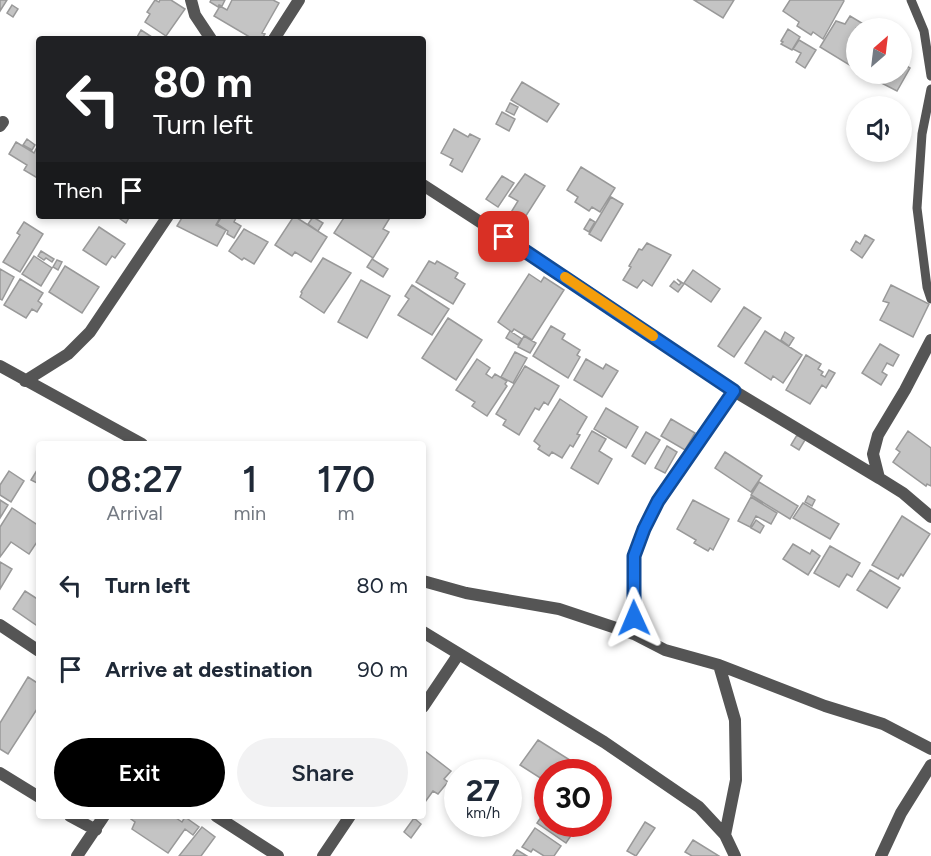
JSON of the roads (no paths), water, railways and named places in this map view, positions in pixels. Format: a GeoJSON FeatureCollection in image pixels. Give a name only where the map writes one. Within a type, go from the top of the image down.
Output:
{"type":"FeatureCollection","features":[{"type":"Feature","properties":{"kind":"street"},"geometry":{"type":"LineString","coordinates":[[191,0],[195,15],[209,36]]}},
{"type":"Feature","properties":{"kind":"street"},"geometry":{"type":"LineString","coordinates":[[276,36],[299,0]]}},
{"type":"Feature","properties":{"kind":"street"},"geometry":{"type":"LineString","coordinates":[[426,187],[582,288],[734,391],[903,493],[931,517]]}},
{"type":"Feature","properties":{"kind":"street"},"geometry":{"type":"LineString","coordinates":[[25,381],[68,354],[90,332],[166,219]]}},
{"type":"Feature","properties":{"kind":"street"},"geometry":{"type":"LineString","coordinates":[[879,478],[873,454],[878,435],[931,340]]}},
{"type":"Feature","properties":{"kind":"street"},"geometry":{"type":"LineString","coordinates":[[0,366],[136,441]]}},
{"type":"Feature","properties":{"kind":"street"},"geometry":{"type":"LineString","coordinates":[[634,634],[634,556],[644,529],[658,501],[734,391]]}},
{"type":"Feature","properties":{"kind":"street"},"geometry":{"type":"LineString","coordinates":[[426,582],[466,593],[559,609],[634,634],[665,650],[719,665],[825,706],[884,724],[931,749]]}},
{"type":"Feature","properties":{"kind":"street"},"geometry":{"type":"LineString","coordinates":[[0,625],[36,649]]}},
{"type":"Feature","properties":{"kind":"street"},"geometry":{"type":"LineString","coordinates":[[426,634],[604,742],[699,807],[725,835],[735,856]]}},
{"type":"Feature","properties":{"kind":"street"},"geometry":{"type":"LineString","coordinates":[[426,702],[458,655]]}},
{"type":"Feature","properties":{"kind":"street"},"geometry":{"type":"LineString","coordinates":[[719,665],[735,720],[736,780],[725,835]]}},
{"type":"Feature","properties":{"kind":"street"},"geometry":{"type":"LineString","coordinates":[[881,856],[900,813],[931,765]]}},
{"type":"Feature","properties":{"kind":"street"},"geometry":{"type":"LineString","coordinates":[[0,773],[36,795]]}},
{"type":"Feature","properties":{"kind":"street"},"geometry":{"type":"LineString","coordinates":[[76,819],[96,830]]}},
{"type":"Feature","properties":{"kind":"street"},"geometry":{"type":"LineString","coordinates":[[77,856],[102,819]]}},
{"type":"Feature","properties":{"kind":"street"},"geometry":{"type":"LineString","coordinates":[[221,819],[278,856]]}},
{"type":"Feature","properties":{"kind":"street"},"geometry":{"type":"LineString","coordinates":[[323,856],[348,819]]}},
{"type":"Feature","properties":{"kind":"lane"},"geometry":{"type":"LineString","coordinates":[[911,0],[924,31],[931,76]]}},
{"type":"Feature","properties":{"kind":"lane"},"geometry":{"type":"LineString","coordinates":[[931,89],[922,135],[917,208],[927,287],[931,299]]}}]}
